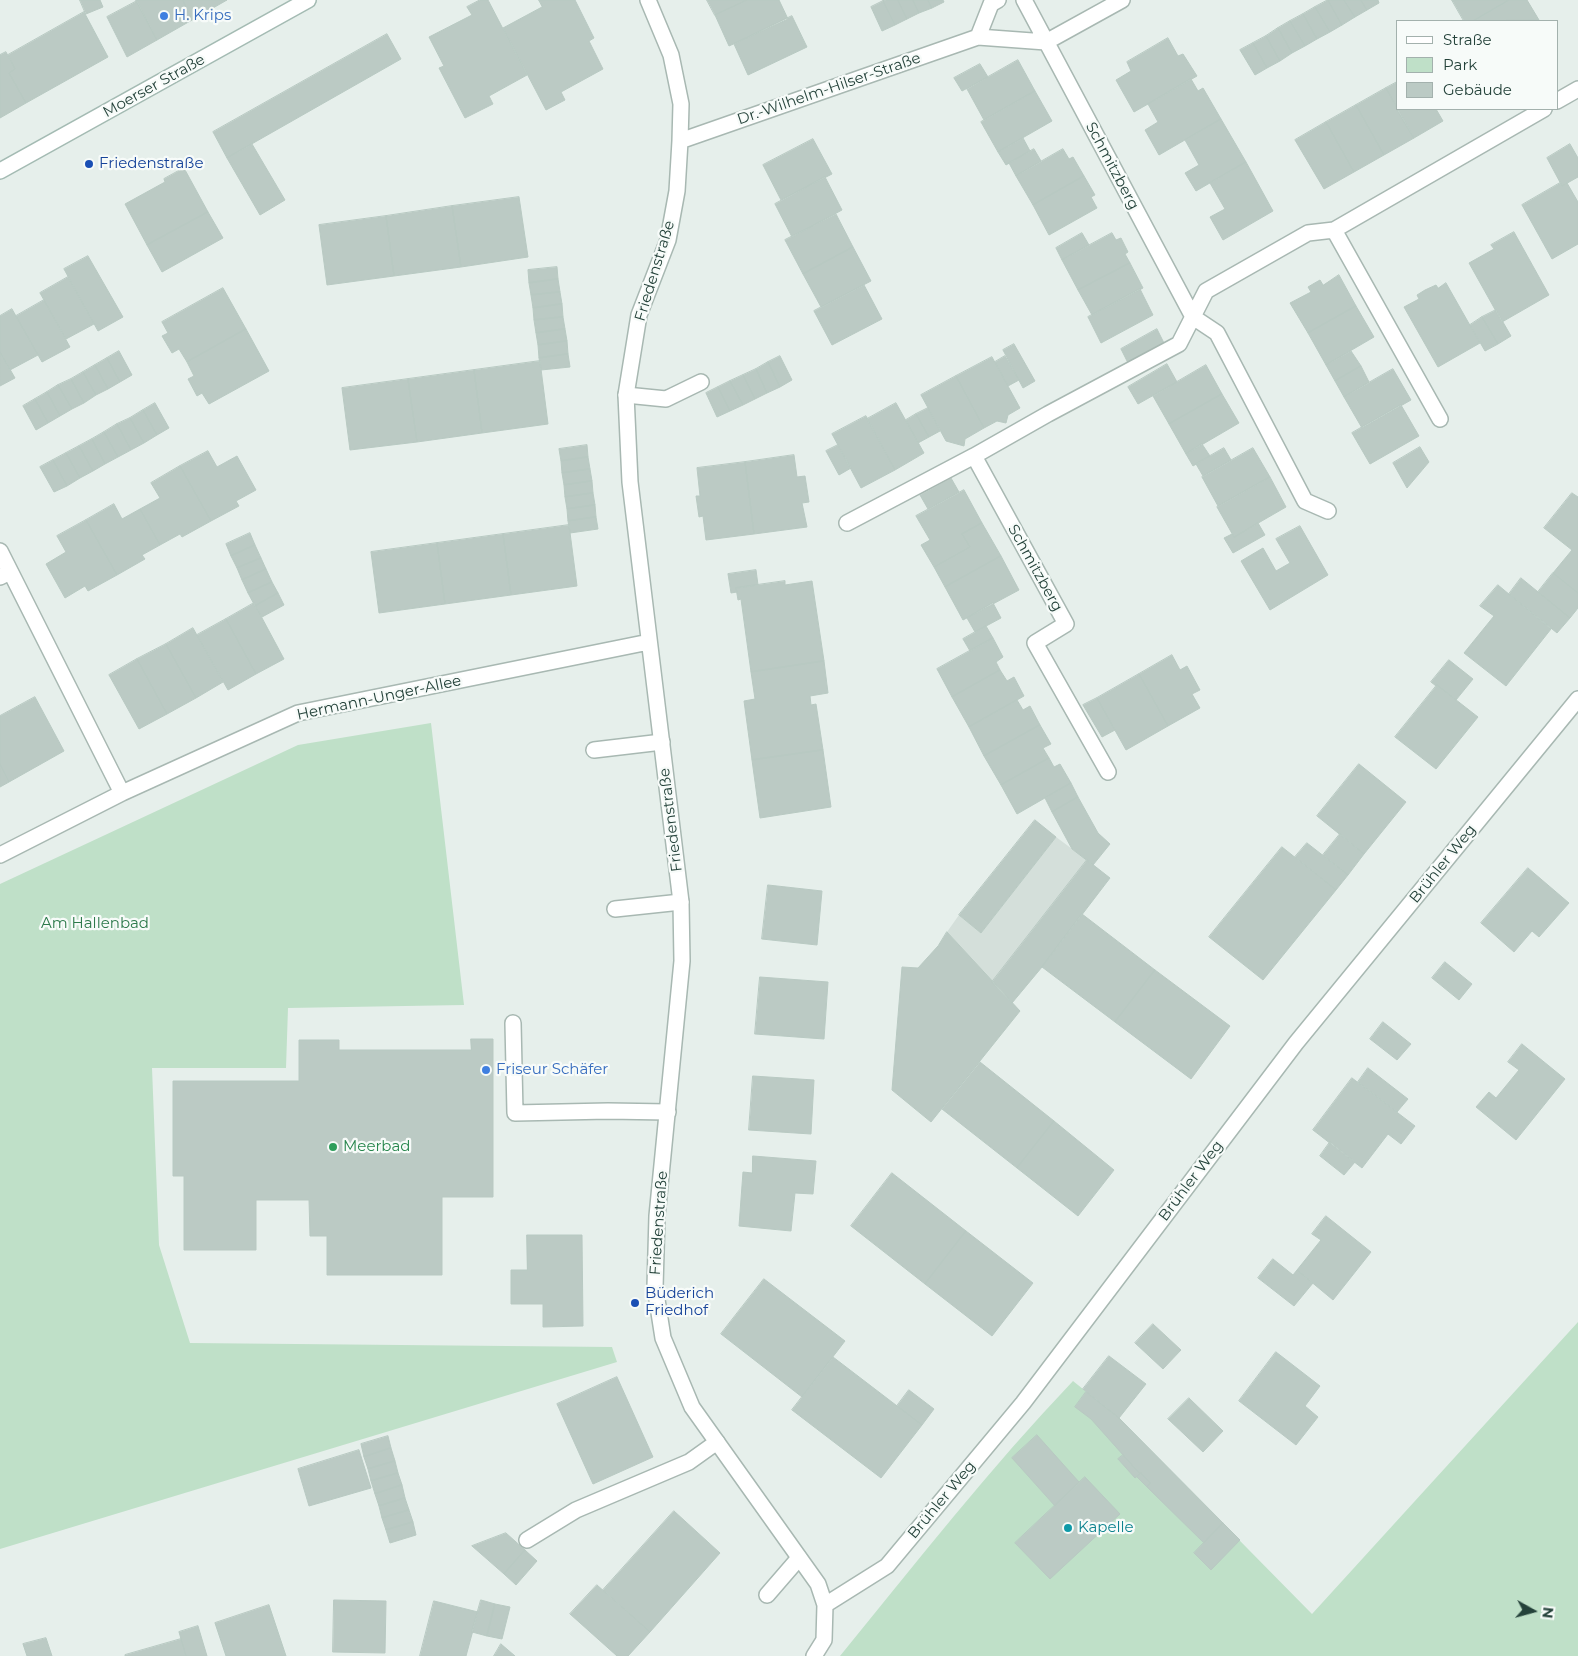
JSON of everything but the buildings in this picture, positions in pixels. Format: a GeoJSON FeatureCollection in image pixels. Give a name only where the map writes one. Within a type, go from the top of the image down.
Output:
{"type":"FeatureCollection","features":[{"type":"Feature","properties":{"kind":"street","name":"Moerser Straße"},"geometry":{"type":"LineString","coordinates":[[0,171],[308,0]]}},
{"type":"Feature","properties":{"kind":"street","name":"Friedenstraße"},"geometry":{"type":"LineString","coordinates":[[648,0],[671,54],[682,104],[677,191],[668,240],[639,314],[626,395],[630,482],[681,902],[682,962],[657,1216],[655,1287],[663,1338],[692,1407],[818,1584],[825,1606]]}},
{"type":"Feature","properties":{"kind":"street"},"geometry":{"type":"LineString","coordinates":[[978,37],[991,4],[998,0]]}},
{"type":"Feature","properties":{"kind":"street"},"geometry":{"type":"LineString","coordinates":[[1024,0],[1046,42],[1122,0]]}},
{"type":"Feature","properties":{"kind":"street","name":"Dr.-Wilhelm-Hilser-Straße"},"geometry":{"type":"LineString","coordinates":[[680,142],[978,37],[1046,42]]}},
{"type":"Feature","properties":{"kind":"street","name":"Schmitzberg"},"geometry":{"type":"LineString","coordinates":[[1046,42],[1193,317],[1217,334],[1305,501],[1328,511]]}},
{"type":"Feature","properties":{"kind":"street"},"geometry":{"type":"LineString","coordinates":[[1558,100],[1578,89]]}},
{"type":"Feature","properties":{"kind":"street"},"geometry":{"type":"LineString","coordinates":[[847,523],[1179,344],[1206,291],[1308,233],[1334,230],[1542,110]]}},
{"type":"Feature","properties":{"kind":"street"},"geometry":{"type":"LineString","coordinates":[[1334,230],[1440,419]]}},
{"type":"Feature","properties":{"kind":"street"},"geometry":{"type":"LineString","coordinates":[[626,395],[666,399],[701,382]]}},
{"type":"Feature","properties":{"kind":"street","name":"Schmitzberg"},"geometry":{"type":"LineString","coordinates":[[974,456],[1066,624],[1035,643],[1108,772]]}},
{"type":"Feature","properties":{"kind":"street"},"geometry":{"type":"LineString","coordinates":[[0,551],[5,574],[122,793]]}},
{"type":"Feature","properties":{"kind":"street","name":"Hermann-Unger-Allee"},"geometry":{"type":"LineString","coordinates":[[0,856],[122,793],[298,713],[649,642]]}},
{"type":"Feature","properties":{"kind":"street","name":"Brühler Weg"},"geometry":{"type":"LineString","coordinates":[[825,1606],[887,1566],[1023,1403],[1296,1043],[1578,699]]}},
{"type":"Feature","properties":{"kind":"street"},"geometry":{"type":"LineString","coordinates":[[594,750],[662,742]]}},
{"type":"Feature","properties":{"kind":"street"},"geometry":{"type":"LineString","coordinates":[[615,909],[681,902]]}},
{"type":"Feature","properties":{"kind":"street"},"geometry":{"type":"LineString","coordinates":[[513,1023],[515,1113],[668,1112]]}},
{"type":"Feature","properties":{"kind":"street"},"geometry":{"type":"LineString","coordinates":[[527,1540],[576,1510],[689,1462],[716,1442]]}},
{"type":"Feature","properties":{"kind":"street"},"geometry":{"type":"LineString","coordinates":[[767,1595],[799,1558]]}},
{"type":"Feature","properties":{"kind":"street"},"geometry":{"type":"LineString","coordinates":[[814,1656],[824,1640],[825,1606]]}},
{"type":"Feature","properties":{"kind":"shaded area"},"geometry":{"type":"Polygon","coordinates":[[[1056,837],[1087,860],[992,982],[947,932],[959,915],[981,933],[1056,837]]]}},
{"type":"Feature","properties":{"kind":"green space","name":"Am Hallenbad"},"geometry":{"type":"Polygon","coordinates":[[[431,723],[464,1005],[288,1008],[286,1068],[152,1068],[159,1245],[190,1343],[612,1347],[617,1362],[0,1549],[0,884],[298,745],[431,723]]]}},
{"type":"Feature","properties":{"kind":"green space"},"geometry":{"type":"Polygon","coordinates":[[[1578,1322],[1578,1656],[840,1656],[983,1482],[1073,1381],[1119,1418],[1312,1614],[1578,1322]]]}},
{"type":"Feature","properties":{"kind":"place","name":"H. Krips"},"geometry":{"type":"Point","coordinates":[164,16]}},
{"type":"Feature","properties":{"kind":"place","name":"Friedenstraße"},"geometry":{"type":"Point","coordinates":[89,164]}},
{"type":"Feature","properties":{"kind":"place","name":"Friseur Schäfer"},"geometry":{"type":"Point","coordinates":[486,1070]}},
{"type":"Feature","properties":{"kind":"place","name":"Meerbad"},"geometry":{"type":"Point","coordinates":[333,1147]}},
{"type":"Feature","properties":{"kind":"place","name":"Büderich Friedhof"},"geometry":{"type":"Point","coordinates":[635,1303]}},
{"type":"Feature","properties":{"kind":"place","name":"Kapelle"},"geometry":{"type":"Point","coordinates":[1068,1528]}}]}
